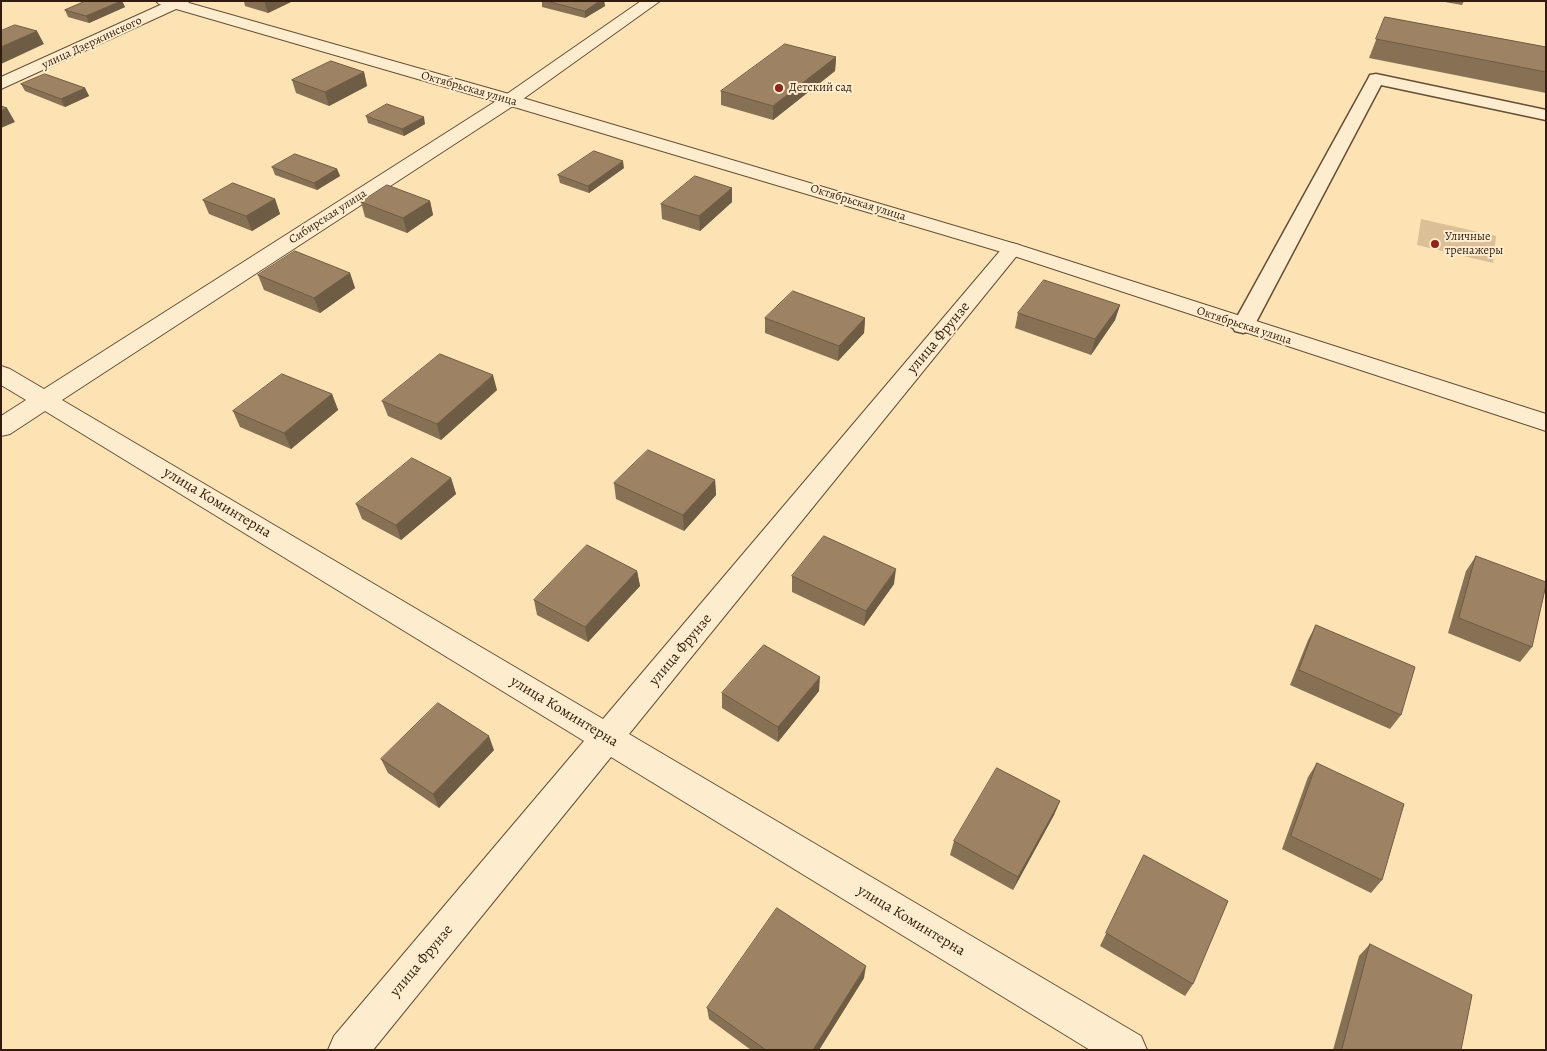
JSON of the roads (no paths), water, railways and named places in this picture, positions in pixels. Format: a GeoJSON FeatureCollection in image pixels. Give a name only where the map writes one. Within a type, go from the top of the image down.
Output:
{"type":"FeatureCollection","features":[{"type":"Feature","properties":{"kind":"street","name":"Сибирская улица"},"geometry":{"type":"LineString","coordinates":[[1,428],[510,100],[652,1]]}},
{"type":"Feature","properties":{"kind":"street","name":"Октябрьская улица"},"geometry":{"type":"LineString","coordinates":[[174,2],[1012,249],[1243,326],[1546,423]]}},
{"type":"Feature","properties":{"kind":"street","name":"улица Дзержинского"},"geometry":{"type":"LineString","coordinates":[[1,84],[174,2]]}},
{"type":"Feature","properties":{"kind":"street","name":"улица Фрунзе"},"geometry":{"type":"LineString","coordinates":[[348,1050],[1012,249]]}},
{"type":"Feature","properties":{"kind":"street","name":"улица Коминтерна"},"geometry":{"type":"LineString","coordinates":[[1,374],[1127,1050]]}},
{"type":"Feature","properties":{"kind":"lane"},"geometry":{"type":"LineString","coordinates":[[1243,326],[1376,79],[1546,114]]}},
{"type":"Feature","properties":{"kind":"place","name":"Детский сад"},"geometry":{"type":"Point","coordinates":[779,88]}},
{"type":"Feature","properties":{"kind":"place","name":"Уличные тренажеры"},"geometry":{"type":"Point","coordinates":[1435,244]}}]}
